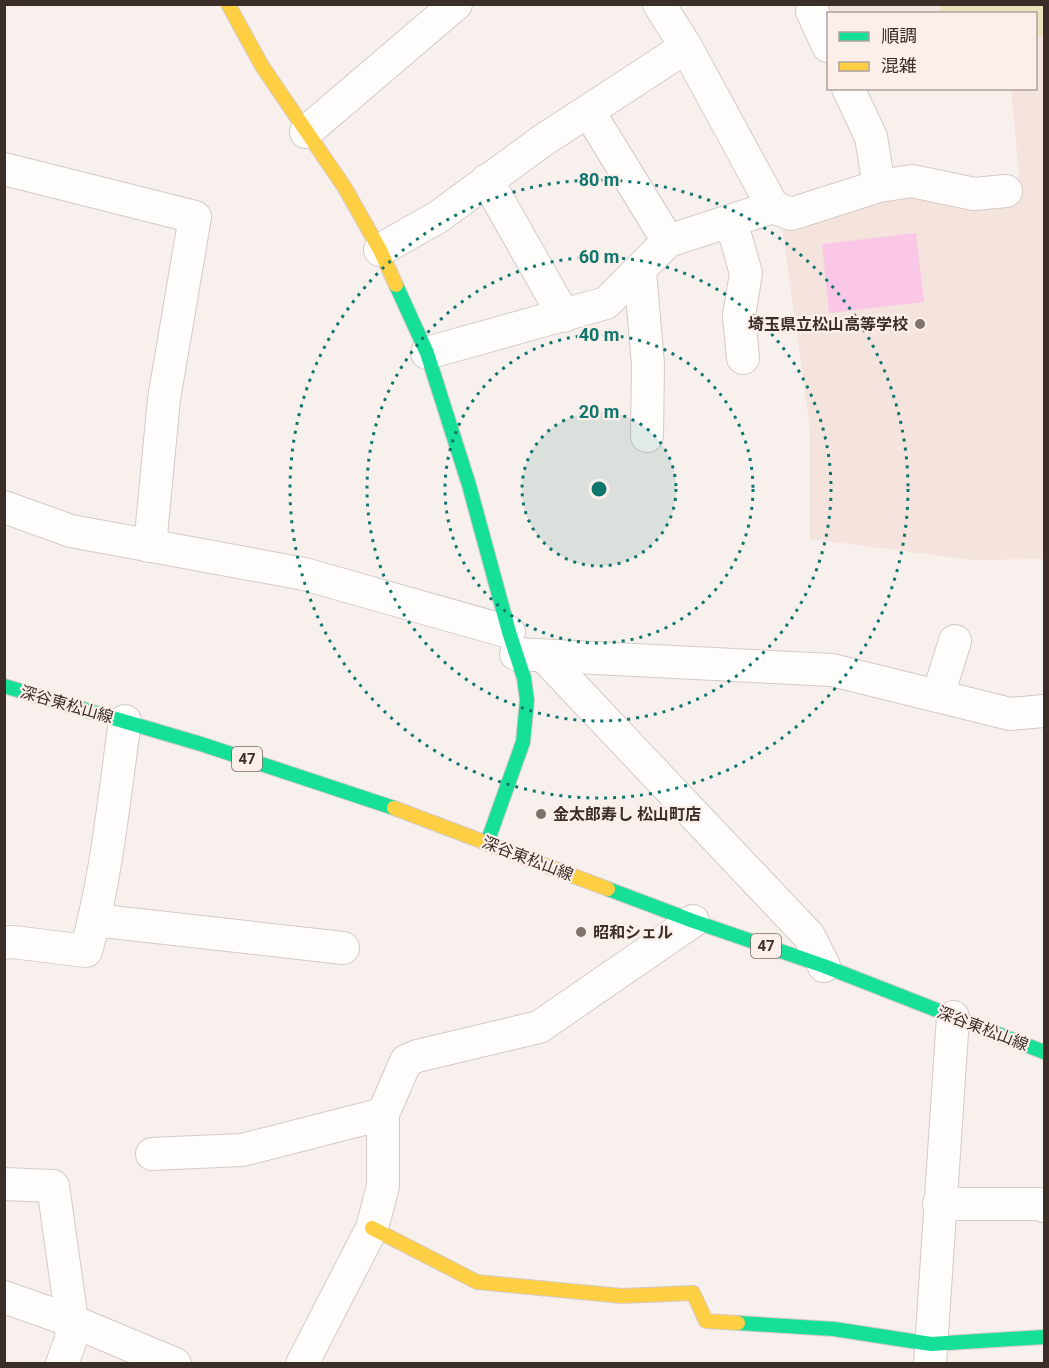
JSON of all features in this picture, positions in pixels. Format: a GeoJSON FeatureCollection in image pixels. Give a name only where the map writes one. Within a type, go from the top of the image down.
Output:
{"type":"FeatureCollection","features":[{"type":"Feature","properties":{"kind":"street"},"geometry":{"type":"LineString","coordinates":[[228,4],[262,66],[345,188],[380,250],[426,353],[523,647],[527,700],[523,742],[487,843]]}},
{"type":"Feature","properties":{"kind":"street"},"geometry":{"type":"LineString","coordinates":[[306,132],[456,4]]}},
{"type":"Feature","properties":{"kind":"street"},"geometry":{"type":"LineString","coordinates":[[659,4],[686,47],[772,207]]}},
{"type":"Feature","properties":{"kind":"street"},"geometry":{"type":"LineString","coordinates":[[812,12],[827,44]]}},
{"type":"Feature","properties":{"kind":"street"},"geometry":{"type":"LineString","coordinates":[[380,250],[438,217],[542,141],[686,47]]}},
{"type":"Feature","properties":{"kind":"street"},"geometry":{"type":"LineString","coordinates":[[849,90],[871,137],[879,186]]}},
{"type":"Feature","properties":{"kind":"street"},"geometry":{"type":"LineString","coordinates":[[589,112],[668,241]]}},
{"type":"Feature","properties":{"kind":"street"},"geometry":{"type":"LineString","coordinates":[[4,169],[195,218],[164,399],[150,546]]}},
{"type":"Feature","properties":{"kind":"street"},"geometry":{"type":"LineString","coordinates":[[487,180],[564,316]]}},
{"type":"Feature","properties":{"kind":"street"},"geometry":{"type":"LineString","coordinates":[[426,353],[606,303],[668,241],[772,207],[791,214],[879,186],[912,182],[974,194],[1006,191]]}},
{"type":"Feature","properties":{"kind":"street"},"geometry":{"type":"LineString","coordinates":[[732,221],[746,273],[739,316],[743,358]]}},
{"type":"Feature","properties":{"kind":"street"},"geometry":{"type":"LineString","coordinates":[[640,271],[648,365],[647,436]]}},
{"type":"Feature","properties":{"kind":"street"},"geometry":{"type":"LineString","coordinates":[[4,507],[71,531],[304,574],[523,647],[832,670],[1010,714],[1044,711]]}},
{"type":"Feature","properties":{"kind":"street"},"geometry":{"type":"LineString","coordinates":[[938,695],[955,640]]}},
{"type":"Feature","properties":{"kind":"street"},"geometry":{"type":"LineString","coordinates":[[523,647],[809,936],[824,966]]}},
{"type":"Feature","properties":{"kind":"street","name":"深谷東松山線"},"geometry":{"type":"LineString","coordinates":[[4,686],[125,721],[371,799],[693,921],[824,966],[1044,1052]]}},
{"type":"Feature","properties":{"kind":"street"},"geometry":{"type":"LineString","coordinates":[[4,943],[13,942],[86,951],[94,920],[125,721]]}},
{"type":"Feature","properties":{"kind":"street"},"geometry":{"type":"LineString","coordinates":[[94,920],[343,948]]}},
{"type":"Feature","properties":{"kind":"street"},"geometry":{"type":"LineString","coordinates":[[302,1364],[372,1228],[383,1186],[383,1114],[406,1061],[417,1056],[539,1027],[693,921]]}},
{"type":"Feature","properties":{"kind":"street"},"geometry":{"type":"LineString","coordinates":[[930,1354],[953,1017]]}},
{"type":"Feature","properties":{"kind":"street"},"geometry":{"type":"LineString","coordinates":[[153,1154],[242,1150],[383,1114]]}},
{"type":"Feature","properties":{"kind":"street"},"geometry":{"type":"LineString","coordinates":[[4,1184],[53,1186],[72,1321],[71,1339],[62,1364]]}},
{"type":"Feature","properties":{"kind":"street"},"geometry":{"type":"LineString","coordinates":[[939,1204],[1039,1204],[1044,1206]]}},
{"type":"Feature","properties":{"kind":"street"},"geometry":{"type":"LineString","coordinates":[[372,1228],[477,1282],[622,1296],[693,1293],[706,1321],[834,1329],[930,1354],[1044,1338]]}},
{"type":"Feature","properties":{"kind":"street"},"geometry":{"type":"LineString","coordinates":[[4,1297],[72,1321],[175,1364]]}},
{"type":"Feature","properties":{"kind":"shaded area","name":"埼玉県立松山高等学校"},"geometry":{"type":"Polygon","coordinates":[[[817,5],[1044,5],[1044,559],[973,560],[810,539],[810,429],[781,219],[892,193],[968,204],[1021,197],[1011,90],[1037,90],[1037,12],[834,12],[817,5]]]}},
{"type":"Feature","properties":{"kind":"shaded area"},"geometry":{"type":"Polygon","coordinates":[[[940,5],[1044,5],[1044,36],[1037,37],[1037,12],[941,12],[940,5]]]}},
{"type":"Feature","properties":{"kind":"shaded area"},"geometry":{"type":"Polygon","coordinates":[[[916,233],[924,302],[829,313],[822,244],[916,233]]]}},
{"type":"Feature","properties":{"kind":"traffic: fast"},"geometry":{"type":"LineString","coordinates":[[396,285],[427,353],[469,485],[509,632],[524,678],[527,700],[523,742],[487,843]]}},
{"type":"Feature","properties":{"kind":"traffic: fast"},"geometry":{"type":"LineString","coordinates":[[4,686],[201,744],[394,808]]}},
{"type":"Feature","properties":{"kind":"traffic: fast"},"geometry":{"type":"LineString","coordinates":[[608,889],[824,966],[1044,1052]]}},
{"type":"Feature","properties":{"kind":"traffic: fast"},"geometry":{"type":"LineString","coordinates":[[738,1323],[834,1329],[931,1344],[1044,1337]]}},
{"type":"Feature","properties":{"kind":"traffic: slow"},"geometry":{"type":"LineString","coordinates":[[228,4],[262,66],[345,188],[380,250],[396,285]]}},
{"type":"Feature","properties":{"kind":"traffic: slow"},"geometry":{"type":"LineString","coordinates":[[394,808],[608,889]]}},
{"type":"Feature","properties":{"kind":"traffic: slow"},"geometry":{"type":"LineString","coordinates":[[372,1228],[477,1282],[622,1296],[693,1293],[706,1321],[738,1323]]}},
{"type":"Feature","properties":{"kind":"place","name":"埼玉県立松山高等学校"},"geometry":{"type":"Point","coordinates":[920,324]}},
{"type":"Feature","properties":{"kind":"place","name":"金太郎寿し 松山町店"},"geometry":{"type":"Point","coordinates":[541,814]}},
{"type":"Feature","properties":{"kind":"place","name":"昭和シェル"},"geometry":{"type":"Point","coordinates":[581,932]}}]}
